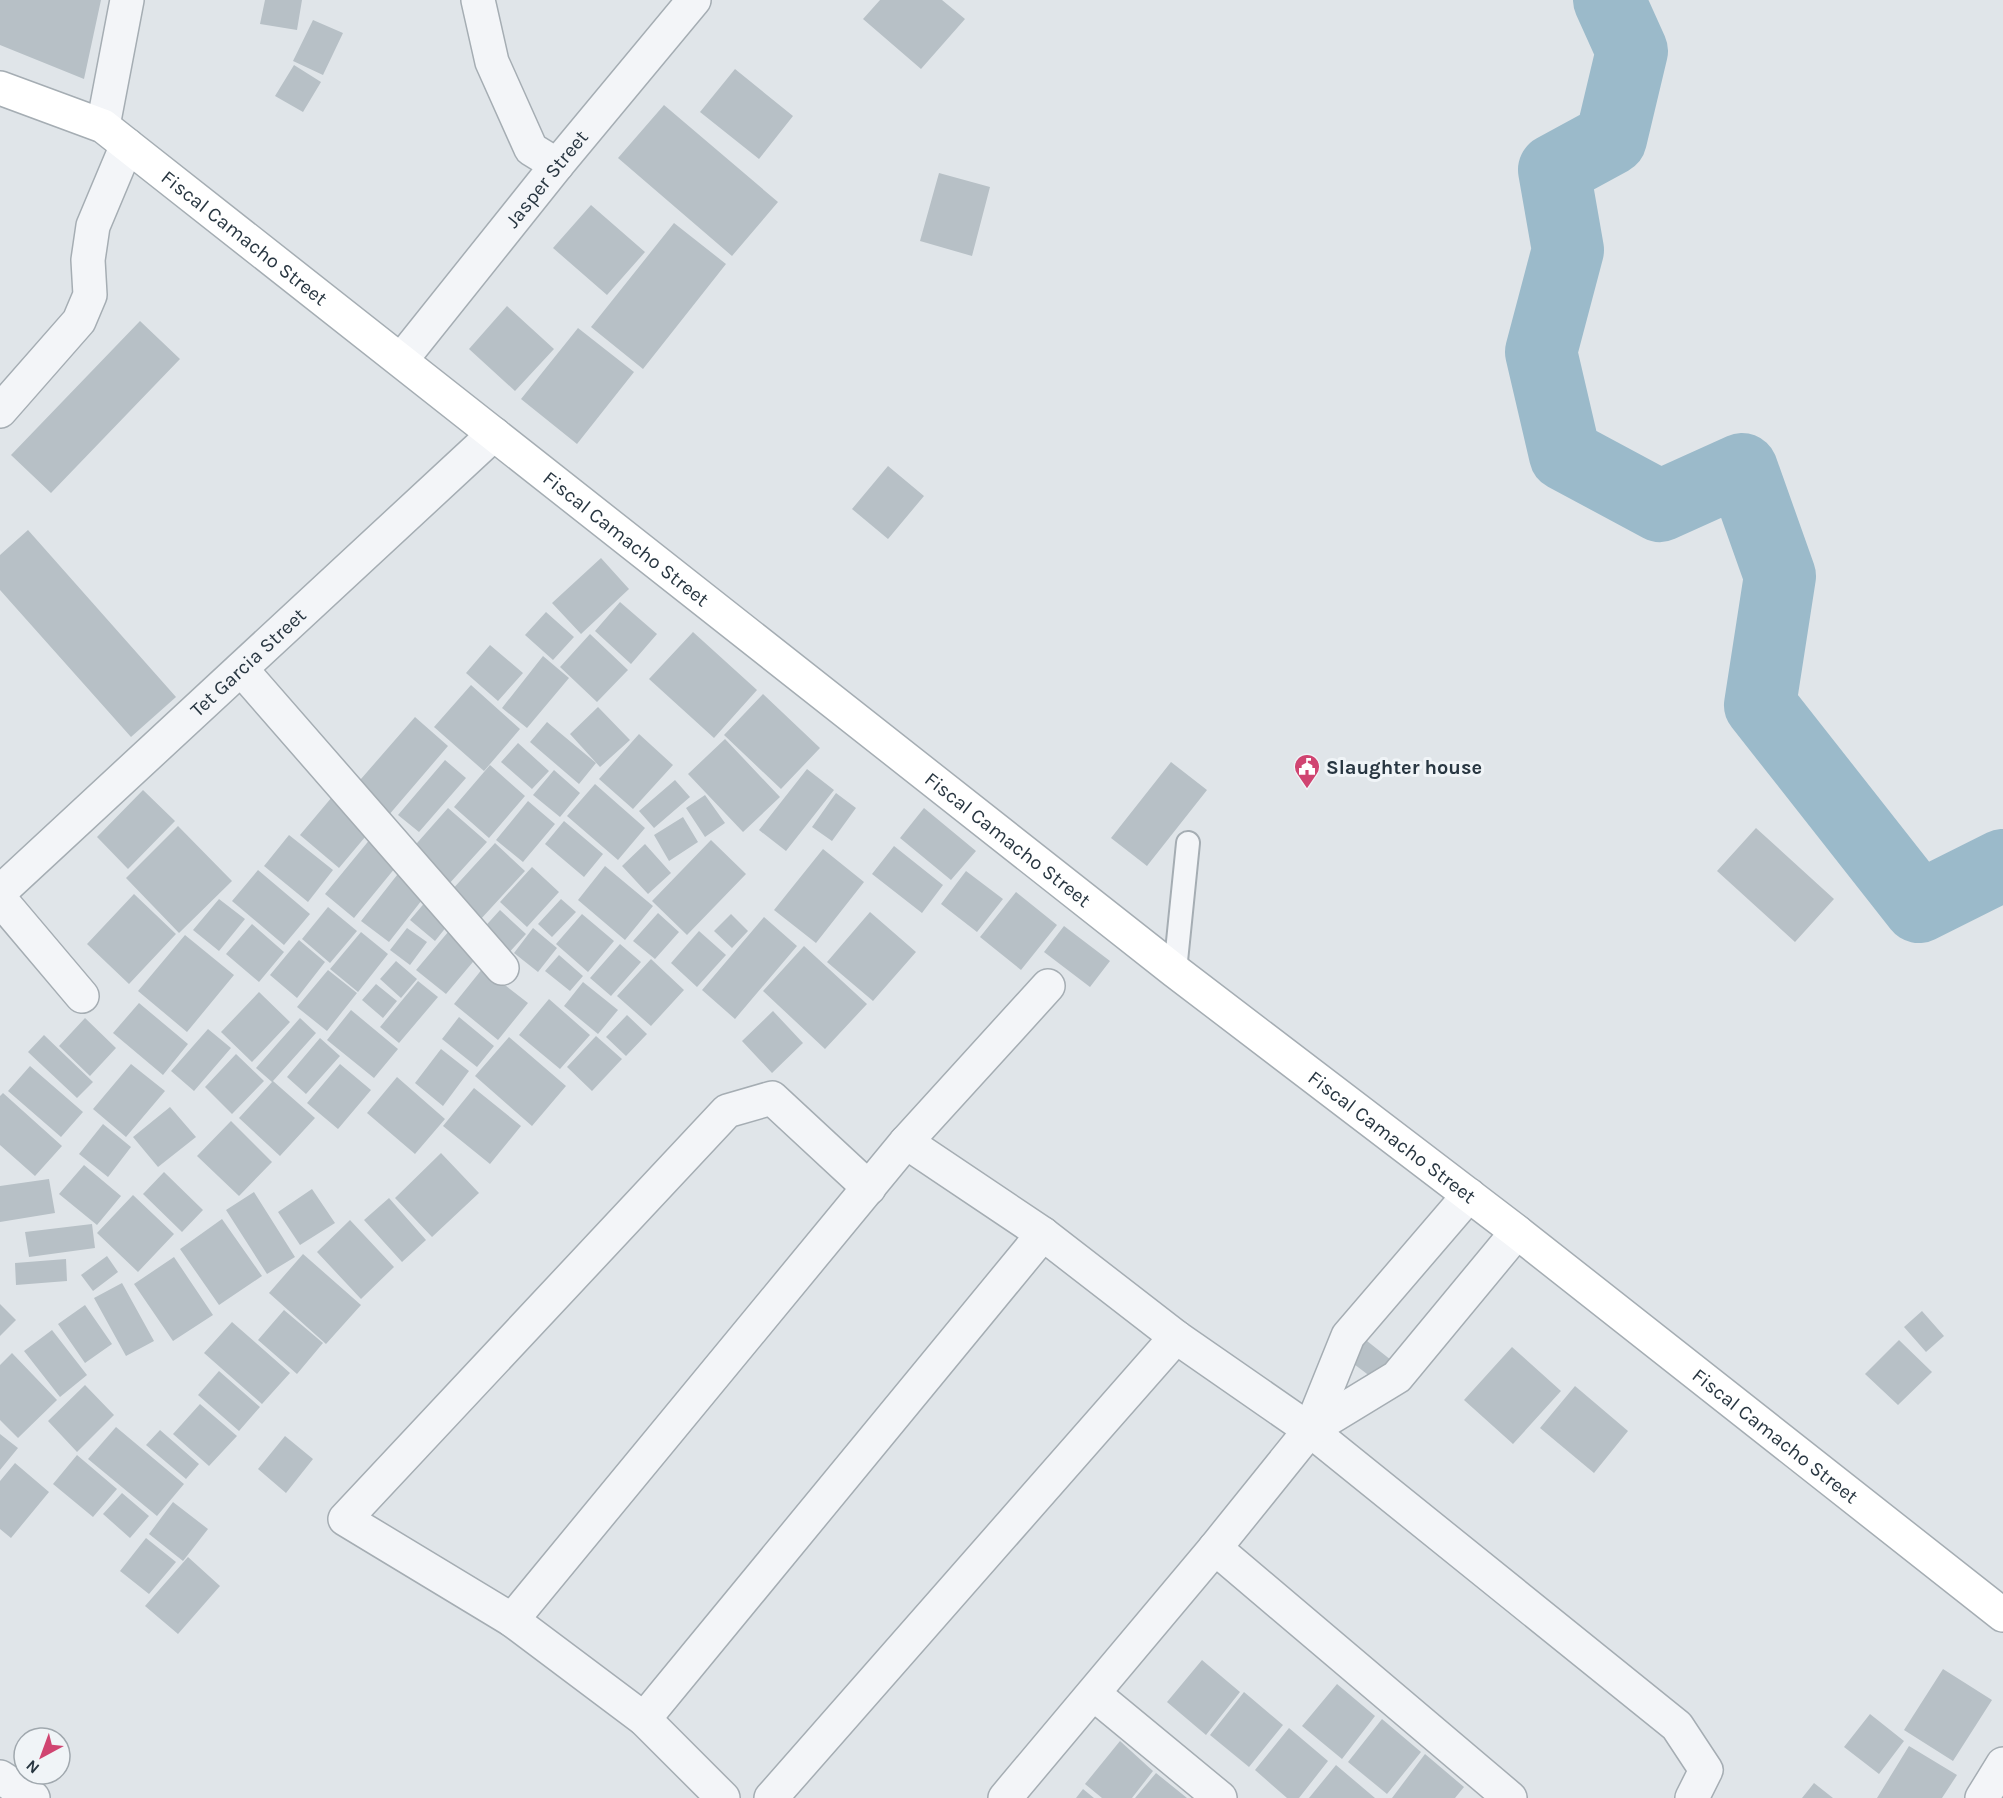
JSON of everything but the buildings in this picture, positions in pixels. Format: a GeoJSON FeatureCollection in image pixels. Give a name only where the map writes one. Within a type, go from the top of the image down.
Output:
{"type":"FeatureCollection","features":[{"type":"Feature","properties":{"kind":"street"},"geometry":{"type":"LineString","coordinates":[[0,411],[79,321],[90,295],[88,260],[93,225],[115,136],[127,0]]}},
{"type":"Feature","properties":{"kind":"street"},"geometry":{"type":"LineString","coordinates":[[478,0],[492,62],[531,149],[557,165]]}},
{"type":"Feature","properties":{"kind":"street","name":"Jasper Street"},"geometry":{"type":"LineString","coordinates":[[402,359],[557,165],[694,0]]}},
{"type":"Feature","properties":{"kind":"street","name":"Fiscal Camacho Street"},"geometry":{"type":"LineString","coordinates":[[0,88],[115,136],[402,359],[1175,971],[1517,1232],[2003,1615]]}},
{"type":"Feature","properties":{"kind":"street","name":"Tet Garcia Street"},"geometry":{"type":"LineString","coordinates":[[0,892],[494,434]]}},
{"type":"Feature","properties":{"kind":"street"},"geometry":{"type":"LineString","coordinates":[[241,669],[502,968]]}},
{"type":"Feature","properties":{"kind":"street"},"geometry":{"type":"LineString","coordinates":[[0,899],[82,996]]}},
{"type":"Feature","properties":{"kind":"street"},"geometry":{"type":"LineString","coordinates":[[512,1620],[906,1142],[1048,986]]}},
{"type":"Feature","properties":{"kind":"street"},"geometry":{"type":"LineString","coordinates":[[723,1798],[644,1719],[512,1620],[345,1519],[727,1111],[772,1098],[869,1188]]}},
{"type":"Feature","properties":{"kind":"street"},"geometry":{"type":"LineString","coordinates":[[906,1142],[1043,1234],[1176,1337],[1310,1430],[1677,1726],[1699,1784]]}},
{"type":"Feature","properties":{"kind":"street"},"geometry":{"type":"LineString","coordinates":[[1005,1798],[1094,1694],[1310,1430],[1348,1336],[1469,1195]]}},
{"type":"Feature","properties":{"kind":"street"},"geometry":{"type":"LineString","coordinates":[[1310,1430],[1397,1377],[1517,1232]]}},
{"type":"Feature","properties":{"kind":"street"},"geometry":{"type":"LineString","coordinates":[[644,1719],[1043,1234]]}},
{"type":"Feature","properties":{"kind":"street"},"geometry":{"type":"LineString","coordinates":[[771,1798],[1176,1337]]}},
{"type":"Feature","properties":{"kind":"street"},"geometry":{"type":"LineString","coordinates":[[1215,1548],[1510,1798]]}},
{"type":"Feature","properties":{"kind":"street"},"geometry":{"type":"LineString","coordinates":[[1094,1694],[1220,1798]]}},
{"type":"Feature","properties":{"kind":"street"},"geometry":{"type":"LineString","coordinates":[[1982,1798],[2003,1764]]}},
{"type":"Feature","properties":{"kind":"street"},"geometry":{"type":"LineString","coordinates":[[0,1777],[33,1798]]}},
{"type":"Feature","properties":{"kind":"lane"},"geometry":{"type":"LineString","coordinates":[[1175,971],[1188,843]]}},
{"type":"Feature","properties":{"kind":"waterway"},"geometry":{"type":"LineString","coordinates":[[1609,0],[1632,51],[1611,139],[1554,170],[1568,250],[1541,352],[1565,455],[1660,506],[1742,469],[1780,576],[1760,705],[1919,907],[2003,865]]}},
{"type":"Feature","properties":{"kind":"place","name":"Slaughter house"},"geometry":{"type":"Point","coordinates":[1307,790]}}]}
